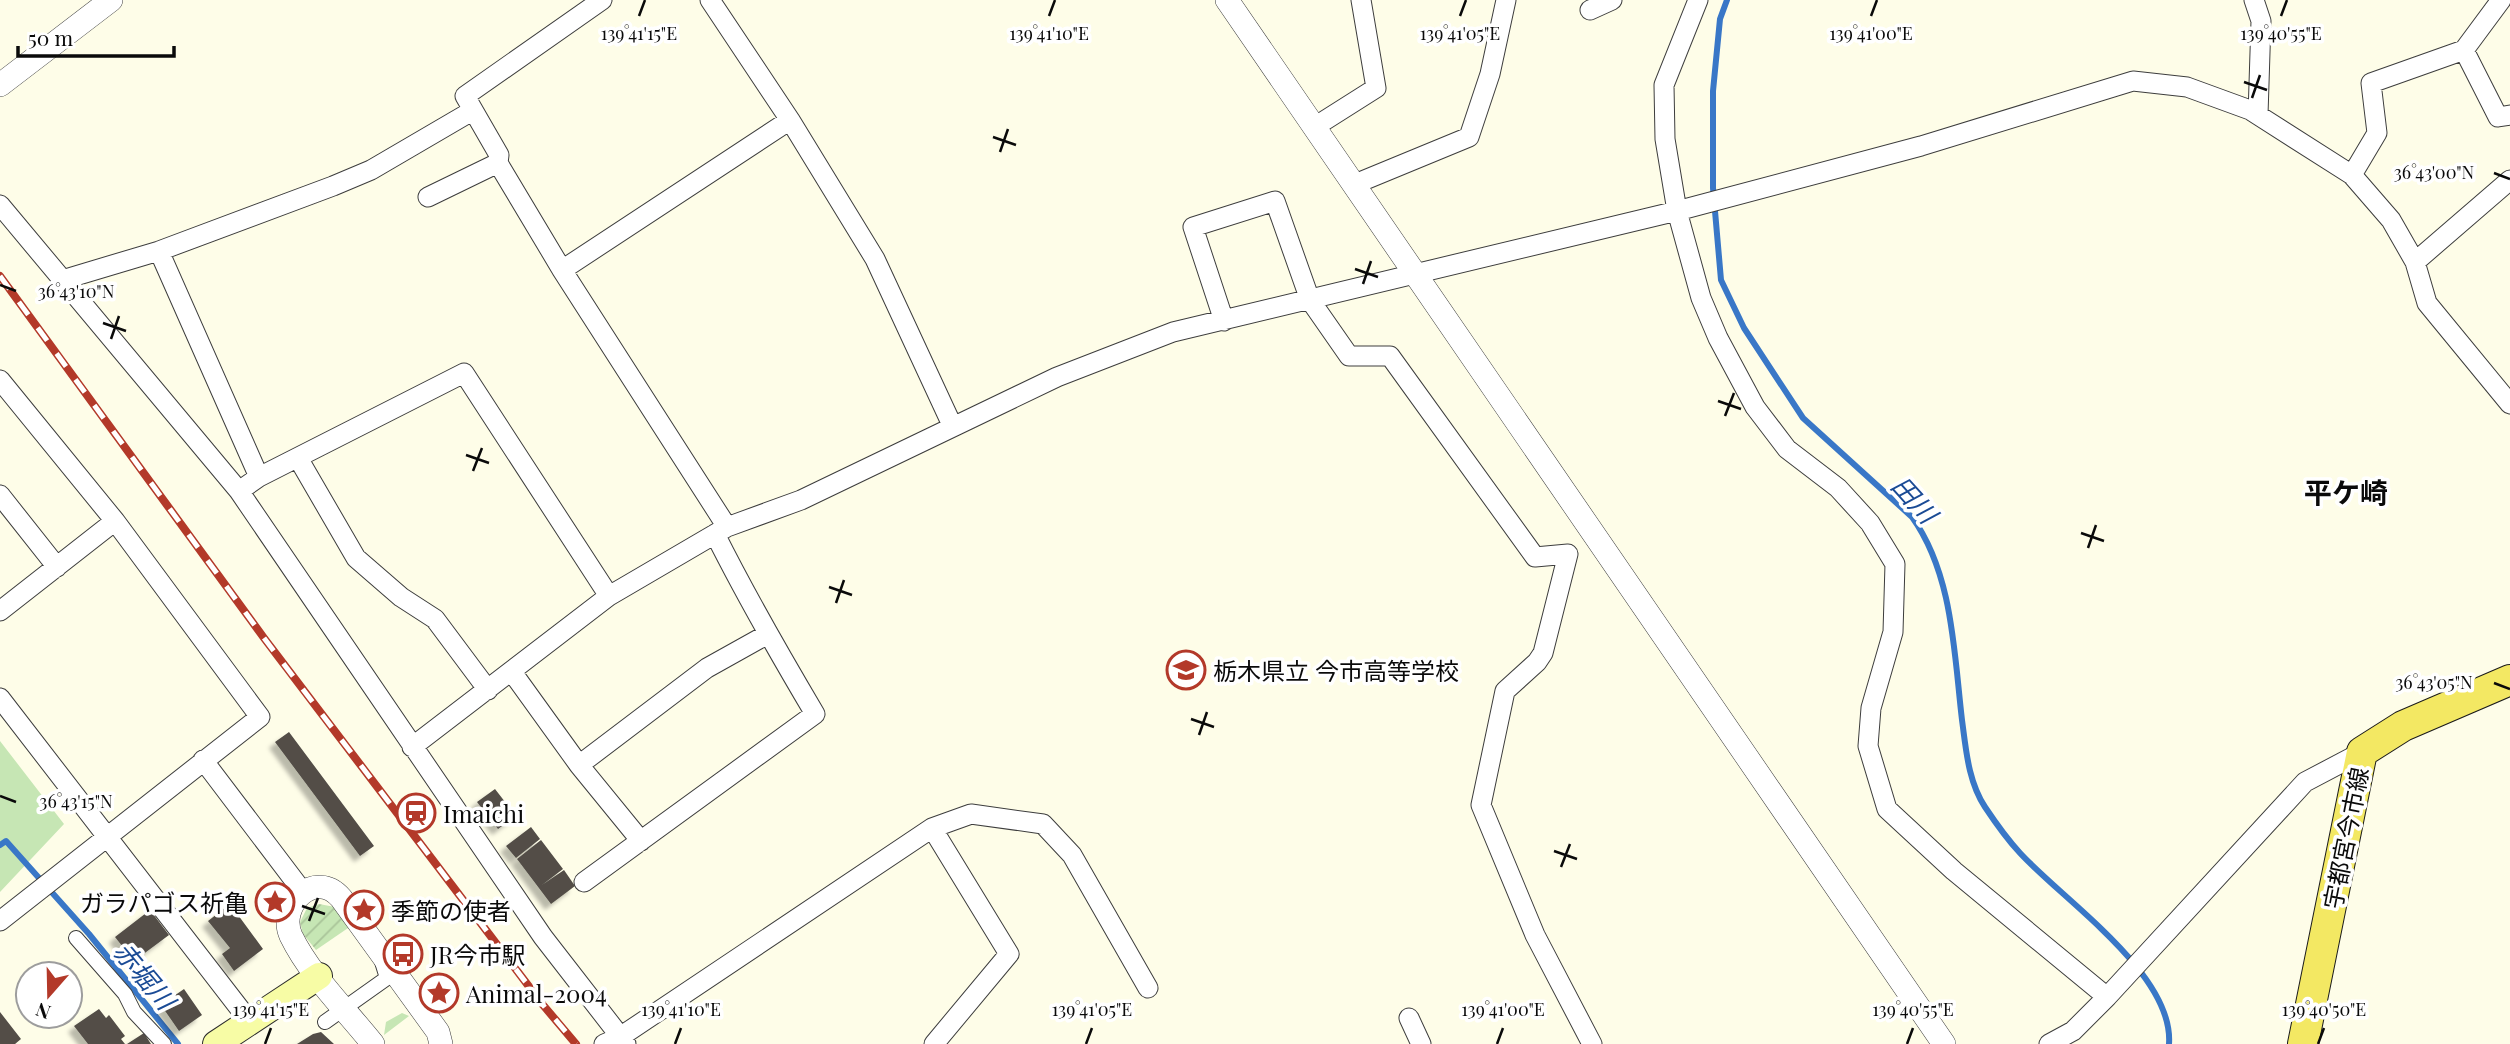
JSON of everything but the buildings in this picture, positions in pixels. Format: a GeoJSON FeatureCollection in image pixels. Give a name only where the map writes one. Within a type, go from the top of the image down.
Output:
{"type":"FeatureCollection","features":[{"type":"Feature","properties":{"kind":"main road","name":"宇都宮今市線"},"geometry":{"type":"LineString","coordinates":[[2303,1044],[2362,752],[2403,726],[2510,680]]}},
{"type":"Feature","properties":{"kind":"main road"},"geometry":{"type":"LineString","coordinates":[[216,1044],[319,976]]}},
{"type":"Feature","properties":{"kind":"street"},"geometry":{"type":"LineString","coordinates":[[0,85],[111,0]]}},
{"type":"Feature","properties":{"kind":"street"},"geometry":{"type":"LineString","coordinates":[[584,883],[815,714],[768,634],[760,612],[746,596],[721,531],[498,163],[499,155],[465,96],[602,0]]}},
{"type":"Feature","properties":{"kind":"street"},"geometry":{"type":"LineString","coordinates":[[711,0],[790,120],[875,259],[952,425]]}},
{"type":"Feature","properties":{"kind":"street"},"geometry":{"type":"LineString","coordinates":[[1227,0],[1944,1044]]}},
{"type":"Feature","properties":{"kind":"street"},"geometry":{"type":"LineString","coordinates":[[1316,126],[1376,88],[1361,0]]}},
{"type":"Feature","properties":{"kind":"street"},"geometry":{"type":"LineString","coordinates":[[1354,184],[1469,137],[1490,74],[1506,0]]}},
{"type":"Feature","properties":{"kind":"street"},"geometry":{"type":"LineString","coordinates":[[1590,10],[1612,0]]}},
{"type":"Feature","properties":{"kind":"street"},"geometry":{"type":"LineString","coordinates":[[1698,0],[1664,85],[1665,139],[1677,211],[1701,298],[1755,407],[1787,449],[1838,488],[1870,523],[1895,564],[1893,632],[1871,708],[1868,747],[1887,809],[1964,879],[2107,997]]}},
{"type":"Feature","properties":{"kind":"street"},"geometry":{"type":"LineString","coordinates":[[2254,0],[2262,21],[2258,115]]}},
{"type":"Feature","properties":{"kind":"street"},"geometry":{"type":"LineString","coordinates":[[2352,175],[2377,133],[2371,83],[2464,50],[2501,0]]}},
{"type":"Feature","properties":{"kind":"street"},"geometry":{"type":"LineString","coordinates":[[2464,50],[2498,117],[2510,115]]}},
{"type":"Feature","properties":{"kind":"street"},"geometry":{"type":"LineString","coordinates":[[412,747],[609,596],[721,531],[801,500],[952,425],[1057,377],[1173,332],[1291,302],[1417,276],[1677,211],[1921,146],[2133,81],[2187,87],[2258,115],[2352,175],[2391,220],[2415,262],[2427,303],[2510,404]]}},
{"type":"Feature","properties":{"kind":"street"},"geometry":{"type":"LineString","coordinates":[[62,280],[159,251],[371,170],[472,111]]}},
{"type":"Feature","properties":{"kind":"street"},"geometry":{"type":"LineString","coordinates":[[562,270],[790,120]]}},
{"type":"Feature","properties":{"kind":"street"},"geometry":{"type":"LineString","coordinates":[[428,197],[498,163]]}},
{"type":"Feature","properties":{"kind":"street"},"geometry":{"type":"LineString","coordinates":[[2415,262],[2510,180]]}},
{"type":"Feature","properties":{"kind":"street"},"geometry":{"type":"LineString","coordinates":[[1224,321],[1193,227],[1275,201],[1310,300],[1349,356],[1390,356],[1535,557],[1567,554],[1543,653],[1537,663],[1505,691],[1481,805],[1535,935],[1592,1044]]}},
{"type":"Feature","properties":{"kind":"street"},"geometry":{"type":"LineString","coordinates":[[0,205],[239,491],[412,747],[617,1042],[932,828],[971,814],[1043,824],[1072,855],[1148,988]]}},
{"type":"Feature","properties":{"kind":"street"},"geometry":{"type":"LineString","coordinates":[[159,251],[259,477]]}},
{"type":"Feature","properties":{"kind":"street"},"geometry":{"type":"LineString","coordinates":[[239,491],[259,477],[464,373],[609,596]]}},
{"type":"Feature","properties":{"kind":"street"},"geometry":{"type":"LineString","coordinates":[[0,380],[115,521],[260,717],[0,921]]}},
{"type":"Feature","properties":{"kind":"street"},"geometry":{"type":"LineString","coordinates":[[298,458],[356,558],[401,597],[435,619],[488,690]]}},
{"type":"Feature","properties":{"kind":"street"},"geometry":{"type":"LineString","coordinates":[[0,495],[57,567]]}},
{"type":"Feature","properties":{"kind":"street"},"geometry":{"type":"LineString","coordinates":[[0,611],[115,521]]}},
{"type":"Feature","properties":{"kind":"street"},"geometry":{"type":"LineString","coordinates":[[579,765],[706,668],[768,634]]}},
{"type":"Feature","properties":{"kind":"street"},"geometry":{"type":"LineString","coordinates":[[512,672],[579,765],[641,841]]}},
{"type":"Feature","properties":{"kind":"street"},"geometry":{"type":"LineString","coordinates":[[0,698],[110,836],[250,1022]]}},
{"type":"Feature","properties":{"kind":"street"},"geometry":{"type":"LineString","coordinates":[[2059,1042],[2107,997],[2305,782],[2362,752]]}},
{"type":"Feature","properties":{"kind":"street"},"geometry":{"type":"LineString","coordinates":[[203,760],[303,892]]}},
{"type":"Feature","properties":{"kind":"street"},"geometry":{"type":"LineString","coordinates":[[932,828],[1009,954],[934,1044]]}},
{"type":"Feature","properties":{"kind":"street"},"geometry":{"type":"LineString","coordinates":[[373,1044],[319,976],[288,926],[293,903],[303,892],[318,886],[333,889],[438,1032],[441,1044]]}},
{"type":"Feature","properties":{"kind":"street"},"geometry":{"type":"LineString","coordinates":[[349,928],[387,978]]}},
{"type":"Feature","properties":{"kind":"street"},"geometry":{"type":"LineString","coordinates":[[76,938],[125,994],[134,1012],[164,1044]]}},
{"type":"Feature","properties":{"kind":"street"},"geometry":{"type":"LineString","coordinates":[[378,949],[410,961]]}},
{"type":"Feature","properties":{"kind":"street"},"geometry":{"type":"LineString","coordinates":[[378,949],[387,978]]}},
{"type":"Feature","properties":{"kind":"street"},"geometry":{"type":"LineString","coordinates":[[325,1022],[387,978]]}},
{"type":"Feature","properties":{"kind":"street"},"geometry":{"type":"LineString","coordinates":[[1409,1018],[1421,1044]]}},
{"type":"Feature","properties":{"kind":"green space"},"geometry":{"type":"Polygon","coordinates":[[[0,741],[64,824],[0,892],[0,741]]]}},
{"type":"Feature","properties":{"kind":"green space"},"geometry":{"type":"Polygon","coordinates":[[[319,904],[335,907],[351,926],[316,950],[303,934],[300,922],[307,908],[319,904]]]}},
{"type":"Feature","properties":{"kind":"green space"},"geometry":{"type":"Polygon","coordinates":[[[402,1013],[409,1016],[384,1035],[386,1022],[402,1013]]]}},
{"type":"Feature","properties":{"kind":"waterway","name":"田川"},"geometry":{"type":"LineString","coordinates":[[1727,0],[1720,19],[1713,91],[1713,188],[1721,280],[1744,328],[1803,418],[1912,517],[1926,539],[1944,589],[1967,753],[1971,776],[1979,797],[2020,853],[2135,965],[2154,991],[2166,1018],[2169,1044]]}},
{"type":"Feature","properties":{"kind":"waterway","name":"赤堀川"},"geometry":{"type":"LineString","coordinates":[[0,845],[6,841],[89,934],[178,1044]]}},
{"type":"Feature","properties":{"kind":"railway"},"geometry":{"type":"LineString","coordinates":[[0,276],[264,638],[543,1005],[576,1044]]}},
{"type":"Feature","properties":{"kind":"place","name":"栃木県立 今市高等学校"},"geometry":{"type":"Point","coordinates":[1186,670]}},
{"type":"Feature","properties":{"kind":"place","name":"Imaichi"},"geometry":{"type":"Point","coordinates":[416,813]}},
{"type":"Feature","properties":{"kind":"place","name":"ガラパゴス祈亀"},"geometry":{"type":"Point","coordinates":[275,902]}},
{"type":"Feature","properties":{"kind":"place","name":"季節の使者"},"geometry":{"type":"Point","coordinates":[364,910]}},
{"type":"Feature","properties":{"kind":"place","name":"JR今市駅"},"geometry":{"type":"Point","coordinates":[403,954]}},
{"type":"Feature","properties":{"kind":"place","name":"Animal-2004"},"geometry":{"type":"Point","coordinates":[439,993]}},
{"type":"Feature","properties":{"kind":"district","name":"平ケ崎"},"geometry":{"type":"Point","coordinates":[2346,491]}}]}
